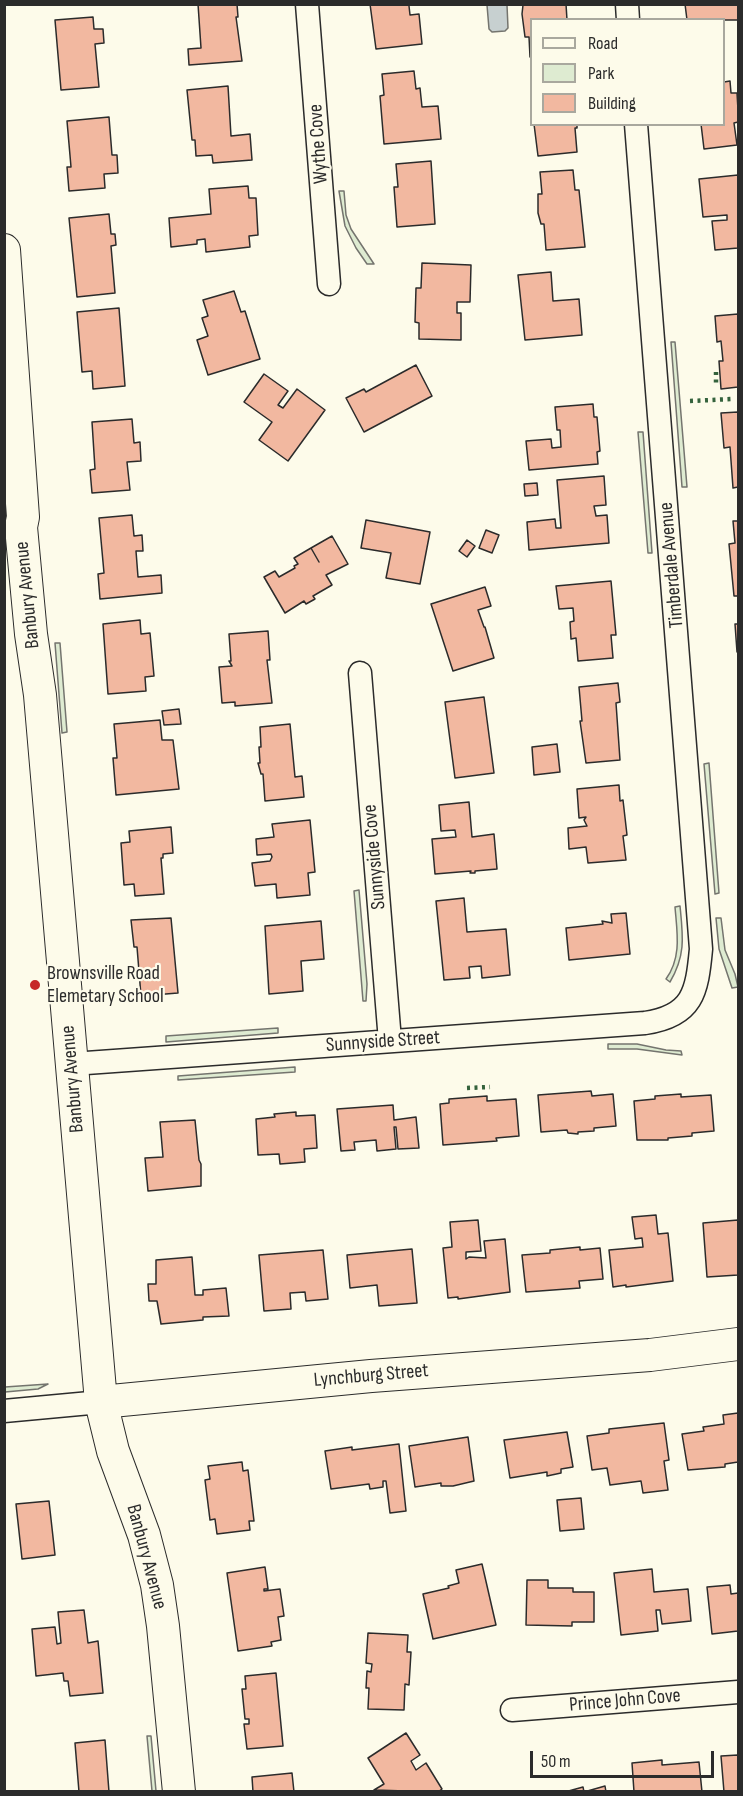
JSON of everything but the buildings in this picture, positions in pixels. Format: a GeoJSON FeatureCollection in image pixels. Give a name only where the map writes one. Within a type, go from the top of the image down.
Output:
{"type":"FeatureCollection","features":[{"type":"Feature","properties":{"kind":"street","name":"Wythe Cove"},"geometry":{"type":"LineString","coordinates":[[308,4],[329,284]]}},
{"type":"Feature","properties":{"kind":"street","name":"Timberdale Avenue"},"geometry":{"type":"LineString","coordinates":[[636,126],[701,949],[694,991],[687,1004]]}},
{"type":"Feature","properties":{"kind":"street","name":"Banbury Avenue"},"geometry":{"type":"LineString","coordinates":[[4,250],[23,517],[21,527],[31,634],[40,695],[101,1402],[113,1451],[144,1535],[157,1585],[179,1791]]}},
{"type":"Feature","properties":{"kind":"street","name":"Sunnyside Cove"},"geometry":{"type":"LineString","coordinates":[[360,673],[390,1041]]}},
{"type":"Feature","properties":{"kind":"street","name":"Sunnyside Street"},"geometry":{"type":"LineString","coordinates":[[72,1064],[657,1022],[680,1012],[687,1004]]}},
{"type":"Feature","properties":{"kind":"street","name":"Lynchburg Street"},"geometry":{"type":"LineString","coordinates":[[4,1411],[371,1376],[650,1355],[738,1344]]}},
{"type":"Feature","properties":{"kind":"street","name":"Prince John Cove"},"geometry":{"type":"LineString","coordinates":[[512,1710],[738,1692]]}},
{"type":"Feature","properties":{"kind":"green space"},"geometry":{"type":"Polygon","coordinates":[[[339,191],[344,191],[346,215],[351,229],[374,264],[367,264],[345,226],[339,191]]]}},
{"type":"Feature","properties":{"kind":"green space"},"geometry":{"type":"Polygon","coordinates":[[[671,342],[675,342],[687,487],[682,487],[671,342]]]}},
{"type":"Feature","properties":{"kind":"green space"},"geometry":{"type":"Polygon","coordinates":[[[638,432],[643,432],[652,553],[648,553],[638,432]]]}},
{"type":"Feature","properties":{"kind":"green space"},"geometry":{"type":"Polygon","coordinates":[[[55,643],[60,643],[67,732],[62,733],[55,643]]]}},
{"type":"Feature","properties":{"kind":"green space"},"geometry":{"type":"Polygon","coordinates":[[[709,763],[719,893],[715,894],[704,764],[709,763]]]}},
{"type":"Feature","properties":{"kind":"green space"},"geometry":{"type":"Polygon","coordinates":[[[359,890],[367,984],[366,1001],[363,1001],[354,891],[359,890]]]}},
{"type":"Feature","properties":{"kind":"green space"},"geometry":{"type":"Polygon","coordinates":[[[680,906],[681,954],[670,982],[666,979],[674,962],[677,944],[675,907],[680,906]]]}},
{"type":"Feature","properties":{"kind":"green space"},"geometry":{"type":"Polygon","coordinates":[[[716,918],[721,918],[725,950],[738,987],[732,988],[719,949],[716,918]]]}},
{"type":"Feature","properties":{"kind":"green space"},"geometry":{"type":"Polygon","coordinates":[[[278,1028],[278,1033],[166,1042],[166,1036],[278,1028]]]}},
{"type":"Feature","properties":{"kind":"green space"},"geometry":{"type":"Polygon","coordinates":[[[608,1044],[637,1044],[681,1051],[682,1055],[637,1049],[608,1049],[608,1044]]]}},
{"type":"Feature","properties":{"kind":"green space"},"geometry":{"type":"Polygon","coordinates":[[[295,1067],[295,1072],[178,1080],[178,1076],[295,1067]]]}},
{"type":"Feature","properties":{"kind":"green space"},"geometry":{"type":"Polygon","coordinates":[[[48,1384],[38,1389],[5,1392],[5,1387],[48,1384]]]}},
{"type":"Feature","properties":{"kind":"green space"},"geometry":{"type":"Polygon","coordinates":[[[147,1736],[151,1736],[156,1791],[152,1791],[147,1736]]]}},
{"type":"Feature","properties":{"kind":"shaded area"},"geometry":{"type":"Polygon","coordinates":[[[487,5],[507,5],[508,28],[505,31],[492,32],[489,29],[487,5]]]}},
{"type":"Feature","properties":{"kind":"hedge"},"geometry":{"type":"LineString","coordinates":[[716,372],[716,384]]}},
{"type":"Feature","properties":{"kind":"hedge"},"geometry":{"type":"LineString","coordinates":[[690,401],[733,399]]}},
{"type":"Feature","properties":{"kind":"hedge"},"geometry":{"type":"LineString","coordinates":[[467,1088],[490,1087]]}},
{"type":"Feature","properties":{"kind":"place","name":"Brownsville Road Elemetary School"},"geometry":{"type":"Point","coordinates":[35,985]}}]}
